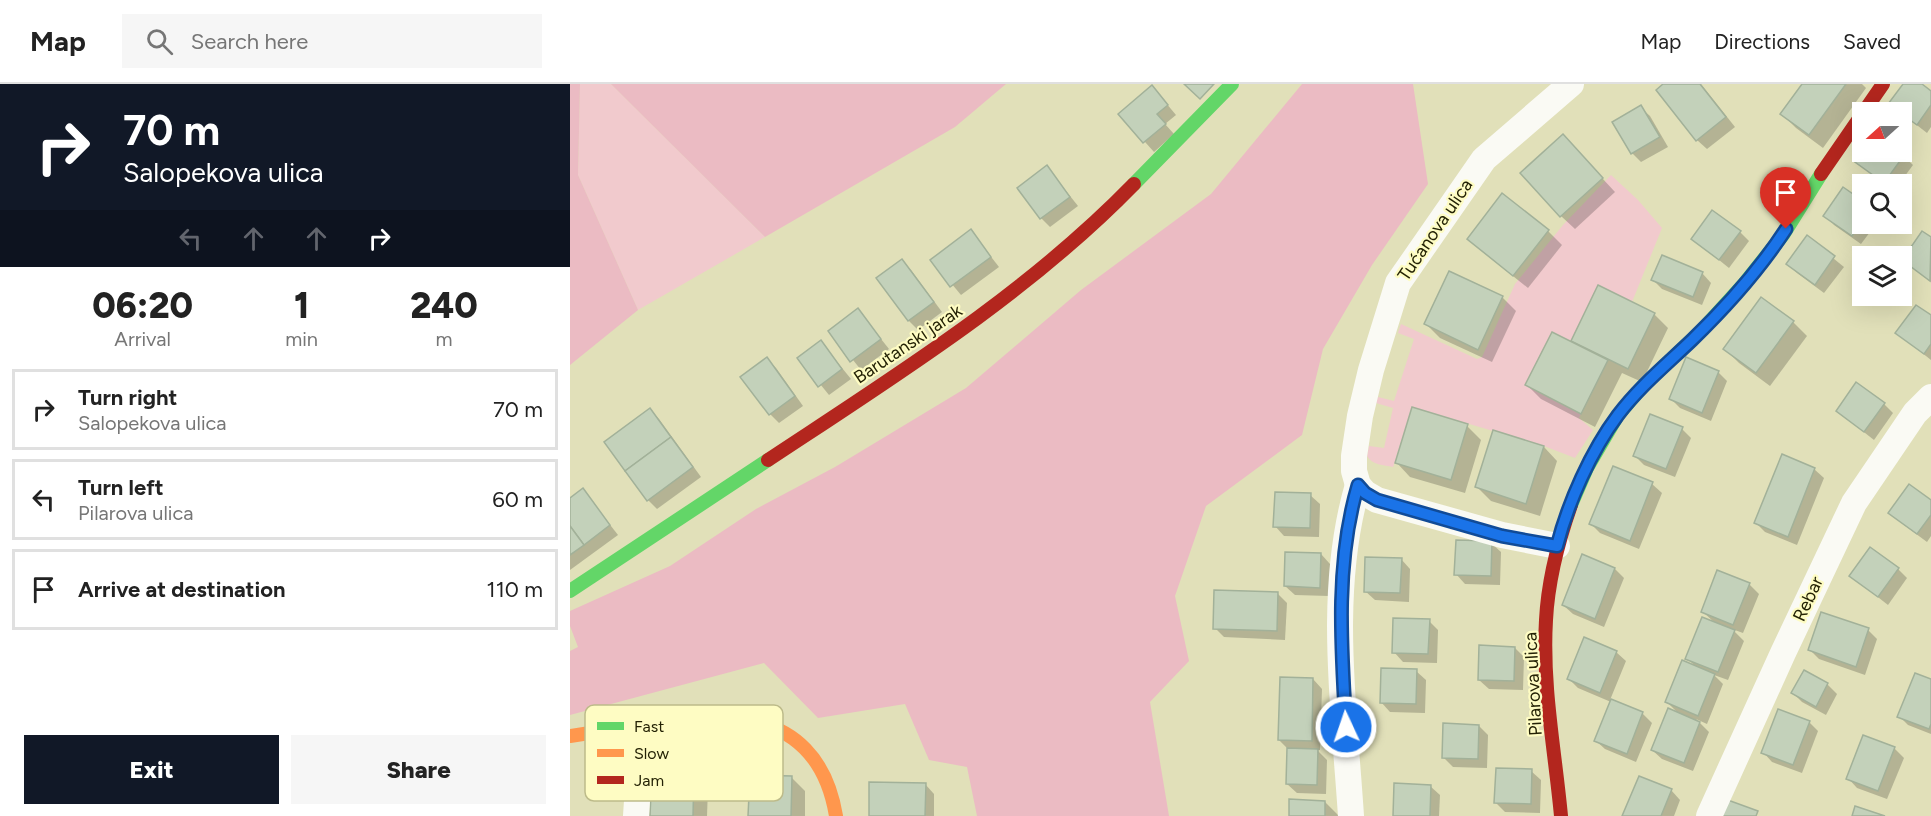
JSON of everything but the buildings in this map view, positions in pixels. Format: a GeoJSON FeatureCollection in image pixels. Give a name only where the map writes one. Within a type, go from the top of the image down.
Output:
{"type":"FeatureCollection","features":[{"type":"Feature","properties":{"kind":"street","name":"Barutanski jarak"},"geometry":{"type":"LineString","coordinates":[[570,591],[985,313],[1063,251],[1124,196],[1232,84]]}},
{"type":"Feature","properties":{"kind":"street","name":"Tućanova ulica"},"geometry":{"type":"LineString","coordinates":[[1358,485],[1354,464],[1360,416],[1371,370],[1398,284],[1484,159],[1571,84]]}},
{"type":"Feature","properties":{"kind":"street","name":"Pilarova ulica"},"geometry":{"type":"LineString","coordinates":[[1562,816],[1545,648],[1549,595],[1564,519],[1594,455],[1618,415],[1647,382],[1734,296],[1773,249],[1848,130],[1883,84]]}},
{"type":"Feature","properties":{"kind":"street","name":"Rebar"},"geometry":{"type":"LineString","coordinates":[[1709,816],[1854,503],[1915,413],[1931,397]]}},
{"type":"Feature","properties":{"kind":"street"},"geometry":{"type":"LineString","coordinates":[[1358,485],[1365,493],[1377,500],[1502,536],[1557,546]]}},
{"type":"Feature","properties":{"kind":"street"},"geometry":{"type":"LineString","coordinates":[[1351,816],[1341,660],[1342,572],[1349,519],[1358,485]]}},
{"type":"Feature","properties":{"kind":"street"},"geometry":{"type":"LineString","coordinates":[[783,733],[809,751],[821,766],[833,794],[836,816]]}},
{"type":"Feature","properties":{"kind":"street"},"geometry":{"type":"LineString","coordinates":[[570,736],[585,734]]}},
{"type":"Feature","properties":{"kind":"street"},"geometry":{"type":"LineString","coordinates":[[636,816],[637,801]]}},
{"type":"Feature","properties":{"kind":"shaded area"},"geometry":{"type":"Polygon","coordinates":[[[570,84],[580,84],[578,175],[638,310],[570,365],[570,84]]]}},
{"type":"Feature","properties":{"kind":"shaded area"},"geometry":{"type":"Polygon","coordinates":[[[580,84],[611,84],[765,237],[638,310],[578,175],[580,84]]]}},
{"type":"Feature","properties":{"kind":"shaded area"},"geometry":{"type":"Polygon","coordinates":[[[611,84],[1006,84],[955,127],[765,237],[611,84]]]}},
{"type":"Feature","properties":{"kind":"shaded area"},"geometry":{"type":"Polygon","coordinates":[[[1302,84],[1413,84],[1428,184],[1372,265],[1323,349],[1302,435],[1206,506],[1175,596],[1189,661],[1150,702],[1169,816],[977,816],[967,767],[929,760],[905,704],[818,718],[764,663],[607,705],[585,705],[585,711],[570,715],[570,651],[578,647],[570,626],[570,611],[670,566],[756,509],[835,467],[966,388],[1081,290],[1211,194],[1302,84]]]}},
{"type":"Feature","properties":{"kind":"shaded area"},"geometry":{"type":"Polygon","coordinates":[[[1611,175],[1638,200],[1662,228],[1632,302],[1598,286],[1571,341],[1552,332],[1525,385],[1581,414],[1579,418],[1593,430],[1575,458],[1544,446],[1412,407],[1393,467],[1378,464],[1369,459],[1367,456],[1369,446],[1384,448],[1393,408],[1376,403],[1378,397],[1394,401],[1414,339],[1398,333],[1401,324],[1477,359],[1482,357],[1515,284],[1563,225],[1611,175]]]}},
{"type":"Feature","properties":{"kind":"traffic: fast"},"geometry":{"type":"LineString","coordinates":[[1134,184],[1232,84]]}},
{"type":"Feature","properties":{"kind":"traffic: fast"},"geometry":{"type":"LineString","coordinates":[[1571,505],[1587,468],[1618,415],[1643,386],[1702,330],[1743,285],[1783,235],[1821,174]]}},
{"type":"Feature","properties":{"kind":"traffic: fast"},"geometry":{"type":"LineString","coordinates":[[570,591],[768,460]]}},
{"type":"Feature","properties":{"kind":"traffic: slow"},"geometry":{"type":"LineString","coordinates":[[783,733],[805,749],[816,763],[832,796],[836,816]]}},
{"type":"Feature","properties":{"kind":"traffic: slow"},"geometry":{"type":"LineString","coordinates":[[570,736],[585,734]]}},
{"type":"Feature","properties":{"kind":"traffic: jam"},"geometry":{"type":"LineString","coordinates":[[1821,174],[1883,84]]}},
{"type":"Feature","properties":{"kind":"traffic: jam"},"geometry":{"type":"LineString","coordinates":[[768,460],[911,365],[1005,298],[1050,262],[1134,184]]}},
{"type":"Feature","properties":{"kind":"traffic: jam"},"geometry":{"type":"LineString","coordinates":[[1561,816],[1547,694],[1545,645],[1549,591],[1554,562],[1571,505]]}},
{"type":"Feature","properties":{"kind":"route"},"geometry":{"type":"LineString","coordinates":[[1346,727],[1341,660],[1342,572],[1349,519],[1358,485],[1365,493],[1377,500],[1502,536],[1557,546],[1564,519],[1594,455],[1618,415],[1647,382],[1734,296],[1773,249],[1786,229]]}}]}
